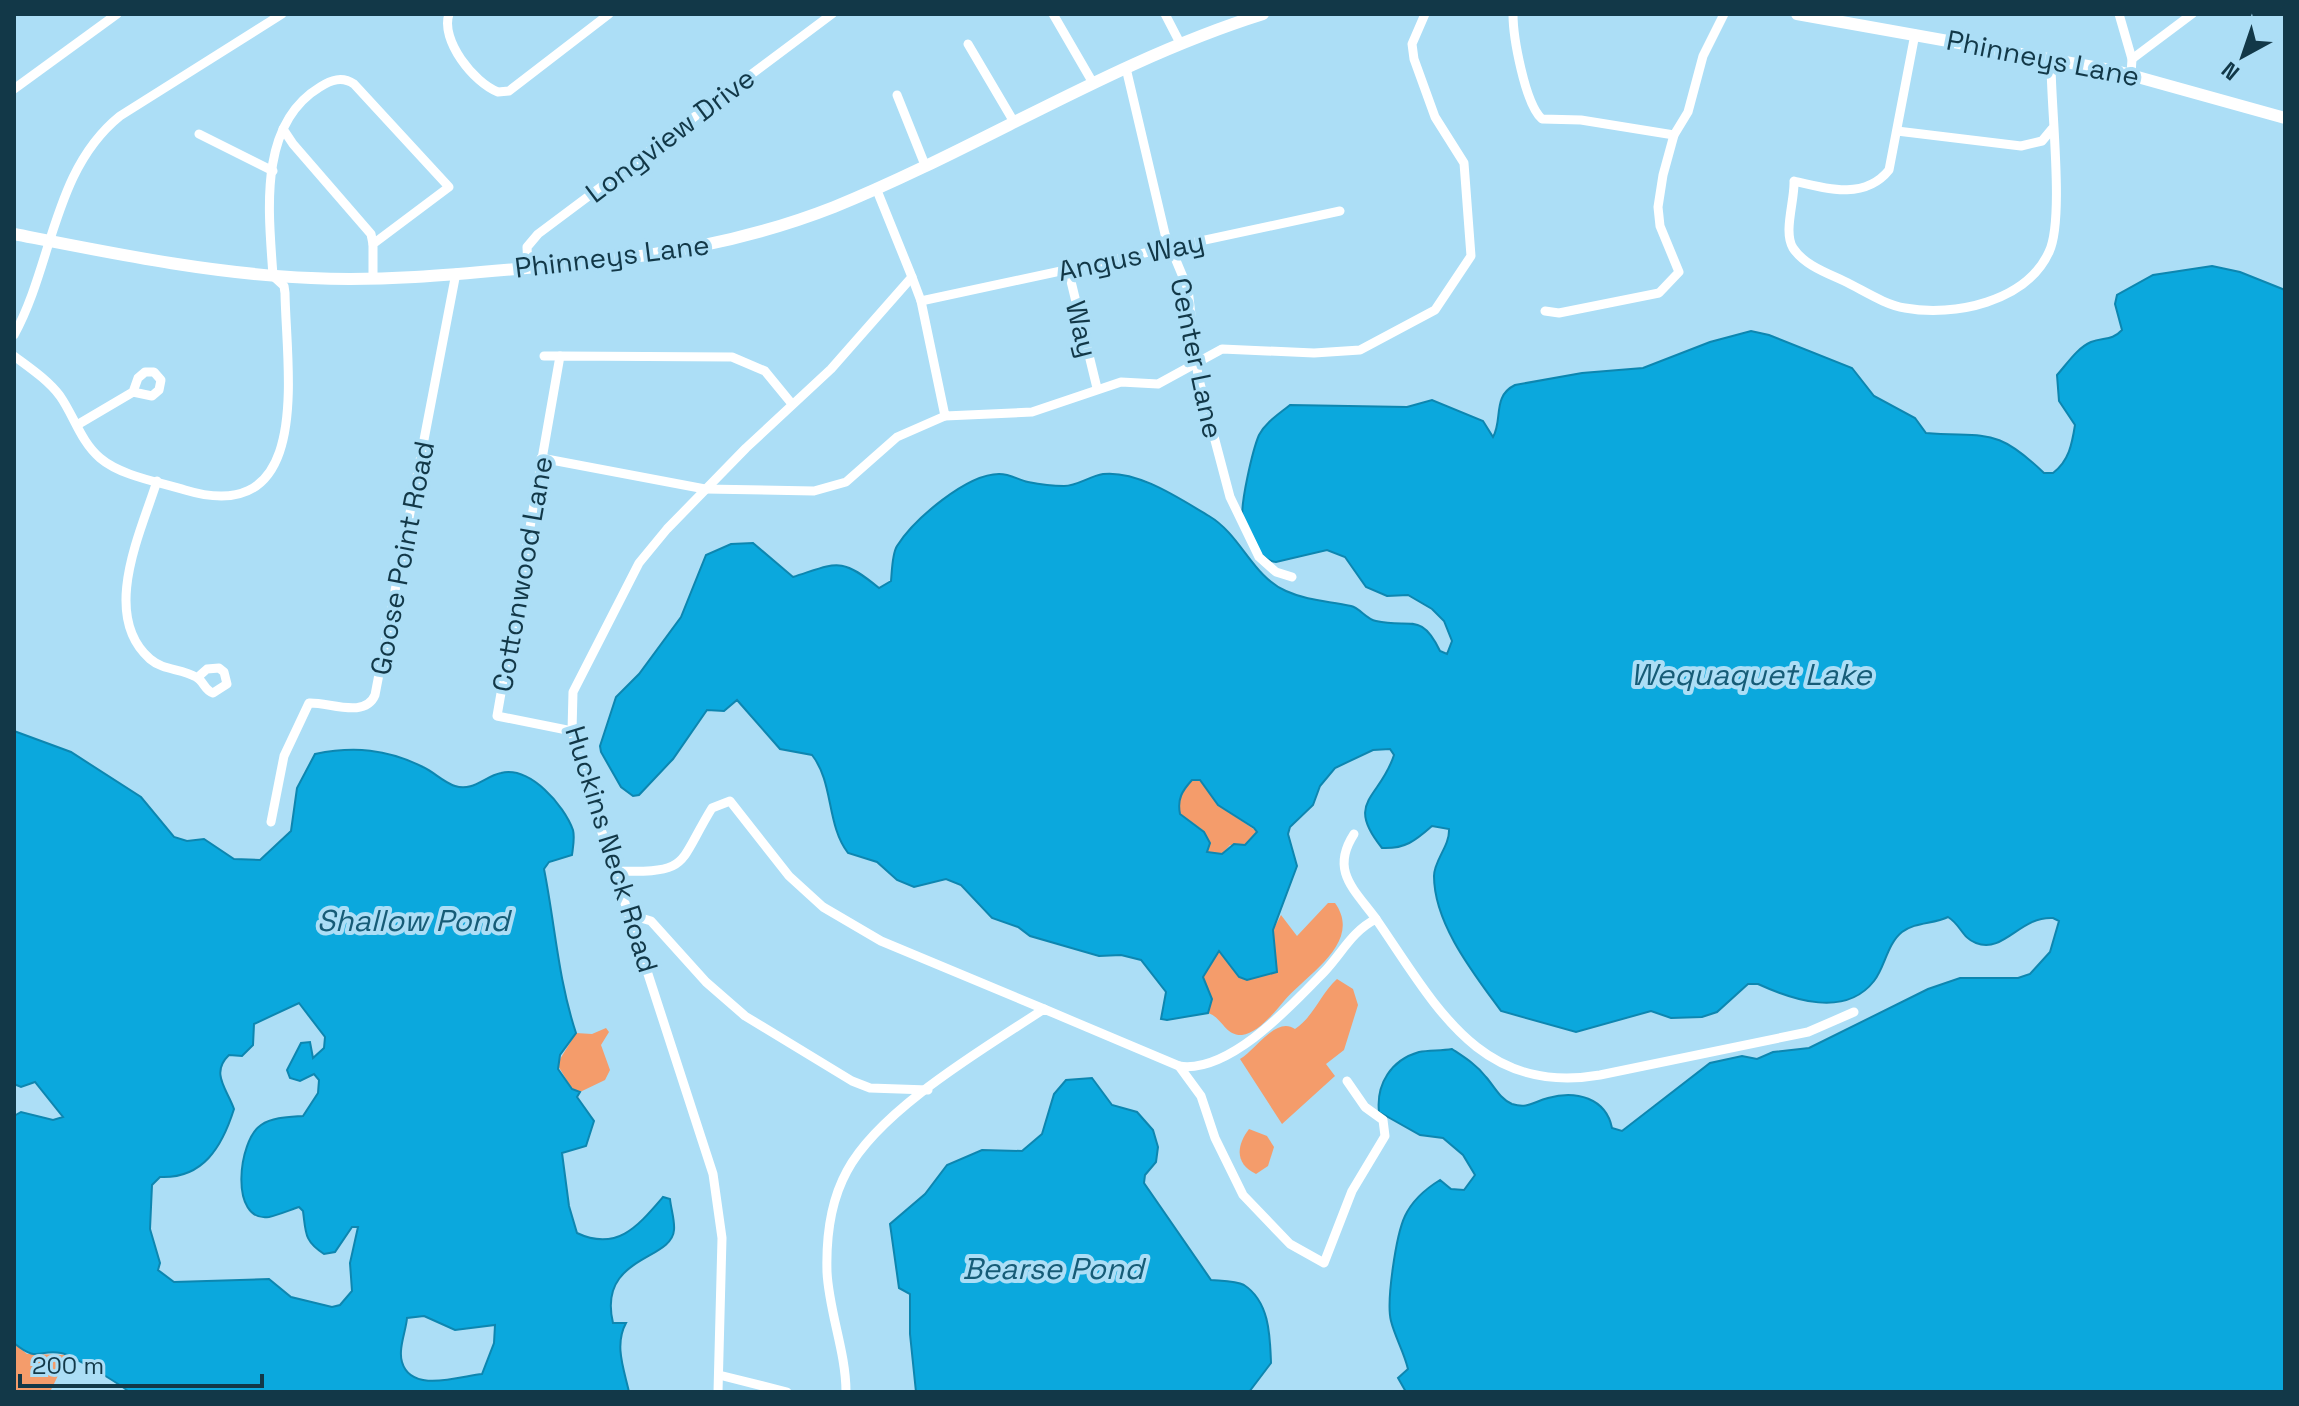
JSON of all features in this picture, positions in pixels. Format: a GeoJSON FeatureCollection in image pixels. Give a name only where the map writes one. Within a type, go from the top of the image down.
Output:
{"type":"FeatureCollection","features":[{"type":"Feature","properties":{"kind":"main road","name":"Phinneys Lane"},"geometry":{"type":"LineString","coordinates":[[14,234],[273,276],[373,278],[598,264],[715,244],[802,219],[876,188],[1180,43],[1260,14]]}},
{"type":"Feature","properties":{"kind":"main road","name":"Phinneys Lane"},"geometry":{"type":"LineString","coordinates":[[1797,14],[2131,74],[2285,118]]}},
{"type":"Feature","properties":{"kind":"street"},"geometry":{"type":"LineString","coordinates":[[14,89],[117,14]]}},
{"type":"Feature","properties":{"kind":"street"},"geometry":{"type":"LineString","coordinates":[[14,335],[27,306],[48,240],[82,161],[108,126],[282,14]]}},
{"type":"Feature","properties":{"kind":"street"},"geometry":{"type":"LineString","coordinates":[[449,14],[446,30],[451,43],[477,77],[488,87],[502,92],[514,88],[609,14]]}},
{"type":"Feature","properties":{"kind":"street","name":"Longview Drive"},"geometry":{"type":"LineString","coordinates":[[528,268],[527,247],[538,234],[832,14]]}},
{"type":"Feature","properties":{"kind":"street"},"geometry":{"type":"LineString","coordinates":[[1053,14],[1093,83]]}},
{"type":"Feature","properties":{"kind":"street"},"geometry":{"type":"LineString","coordinates":[[1165,14],[1180,43]]}},
{"type":"Feature","properties":{"kind":"street"},"geometry":{"type":"LineString","coordinates":[[541,458],[705,489],[814,491],[838,486],[861,472],[897,437],[945,416],[1032,412],[1121,382],[1158,384],[1222,349],[1314,353],[1360,350],[1435,310],[1471,256],[1464,163],[1435,117],[1414,59],[1412,44],[1425,14]]}},
{"type":"Feature","properties":{"kind":"street"},"geometry":{"type":"LineString","coordinates":[[1513,14],[1525,78],[1535,112],[1542,119],[1581,120],[1674,135]]}},
{"type":"Feature","properties":{"kind":"street"},"geometry":{"type":"LineString","coordinates":[[1545,311],[1559,313],[1659,293],[1679,272],[1664,241],[1658,207],[1674,135],[1686,118],[1701,62],[1724,14]]}},
{"type":"Feature","properties":{"kind":"street"},"geometry":{"type":"LineString","coordinates":[[2119,14],[2132,59],[2131,74]]}},
{"type":"Feature","properties":{"kind":"street"},"geometry":{"type":"LineString","coordinates":[[2132,59],[2192,14]]}},
{"type":"Feature","properties":{"kind":"street"},"geometry":{"type":"LineString","coordinates":[[1915,34],[1889,170],[1874,186],[1849,190],[1794,181],[1792,242],[1815,267],[1902,308],[1941,312],[1990,301],[2039,270],[2051,250],[2057,215],[2051,58]]}},
{"type":"Feature","properties":{"kind":"street"},"geometry":{"type":"LineString","coordinates":[[968,44],[1014,122]]}},
{"type":"Feature","properties":{"kind":"street","name":"Center Lane"},"geometry":{"type":"LineString","coordinates":[[1126,68],[1170,248],[1188,289],[1196,363],[1220,464],[1245,534],[1259,557],[1276,572],[1292,577]]}},
{"type":"Feature","properties":{"kind":"street"},"geometry":{"type":"LineString","coordinates":[[14,356],[54,389],[90,448],[104,461],[206,496],[225,497],[249,489],[277,463],[286,438],[285,293],[284,286],[273,276],[269,197],[283,129],[291,112],[312,92],[336,80],[350,81],[449,187],[373,244]]}},
{"type":"Feature","properties":{"kind":"street"},"geometry":{"type":"LineString","coordinates":[[897,95],[925,165]]}},
{"type":"Feature","properties":{"kind":"street"},"geometry":{"type":"LineString","coordinates":[[283,129],[371,234],[373,278]]}},
{"type":"Feature","properties":{"kind":"street"},"geometry":{"type":"LineString","coordinates":[[1897,131],[2021,146],[2042,141],[2052,129]]}},
{"type":"Feature","properties":{"kind":"street"},"geometry":{"type":"LineString","coordinates":[[199,134],[273,171]]}},
{"type":"Feature","properties":{"kind":"street"},"geometry":{"type":"LineString","coordinates":[[876,188],[921,301],[945,416]]}},
{"type":"Feature","properties":{"kind":"street","name":"Angus Way"},"geometry":{"type":"LineString","coordinates":[[921,301],[1340,211]]}},
{"type":"Feature","properties":{"kind":"street","name":"Way"},"geometry":{"type":"LineString","coordinates":[[1068,269],[1097,388]]}},
{"type":"Feature","properties":{"kind":"street","name":"Goose Point Road"},"geometry":{"type":"LineString","coordinates":[[271,822],[284,756],[309,703],[358,709],[369,704],[375,695],[456,273]]}},
{"type":"Feature","properties":{"kind":"street","name":"Huckins Neck Road"},"geometry":{"type":"LineString","coordinates":[[718,1392],[722,1238],[716,1189],[700,1124],[572,731],[573,692],[632,575],[649,550],[705,489],[831,369],[912,277]]}},
{"type":"Feature","properties":{"kind":"street"},"geometry":{"type":"LineString","coordinates":[[544,356],[732,357],[765,371],[792,404]]}},
{"type":"Feature","properties":{"kind":"street","name":"Cottonwood Lane"},"geometry":{"type":"LineString","coordinates":[[560,356],[497,716],[572,731]]}},
{"type":"Feature","properties":{"kind":"street"},"geometry":{"type":"LineString","coordinates":[[77,425],[133,392]]}},
{"type":"Feature","properties":{"kind":"street"},"geometry":{"type":"LineString","coordinates":[[157,481],[126,592],[128,622],[136,642],[149,658],[168,669],[198,677]]}},
{"type":"Feature","properties":{"kind":"street"},"geometry":{"type":"LineString","coordinates":[[616,871],[661,871],[678,864],[690,852],[712,808],[730,801],[789,876],[838,917],[923,960],[1179,1066],[1210,1064],[1242,1045],[1325,971],[1355,933],[1376,919]]}},
{"type":"Feature","properties":{"kind":"street"},"geometry":{"type":"LineString","coordinates":[[1354,834],[1342,855],[1343,867],[1446,1020],[1494,1061],[1543,1078],[1591,1077],[1808,1032],[1854,1012]]}},
{"type":"Feature","properties":{"kind":"street"},"geometry":{"type":"LineString","coordinates":[[633,923],[644,918],[651,921],[706,982],[745,1016],[852,1081],[870,1088],[928,1090]]}},
{"type":"Feature","properties":{"kind":"street"},"geometry":{"type":"LineString","coordinates":[[846,1392],[827,1271],[827,1243],[835,1201],[858,1155],[882,1129],[928,1090],[1044,1009]]}},
{"type":"Feature","properties":{"kind":"street"},"geometry":{"type":"LineString","coordinates":[[1179,1066],[1201,1096],[1215,1138],[1243,1195],[1290,1244],[1324,1263],[1352,1191],[1385,1136],[1383,1120],[1365,1107],[1347,1081]]}},
{"type":"Feature","properties":{"kind":"street"},"geometry":{"type":"LineString","coordinates":[[719,1375],[787,1392]]}},
{"type":"Feature","properties":{"kind":"shaded area"},"geometry":{"type":"Polygon","coordinates":[[[1192,780],[1200,780],[1218,805],[1258,832],[1245,846],[1230,845],[1222,854],[1207,852],[1200,828],[1180,814],[1181,796],[1192,780]]]}},
{"type":"Feature","properties":{"kind":"shaded area"},"geometry":{"type":"Polygon","coordinates":[[[1328,903],[1335,903],[1342,918],[1342,932],[1337,945],[1317,970],[1266,1021],[1248,1033],[1236,1035],[1208,1013],[1212,999],[1203,978],[1219,951],[1247,980],[1277,972],[1273,930],[1281,915],[1297,936],[1328,903]]]}},
{"type":"Feature","properties":{"kind":"shaded area"},"geometry":{"type":"Polygon","coordinates":[[[1337,979],[1353,989],[1358,1005],[1344,1050],[1326,1064],[1335,1076],[1282,1124],[1240,1059],[1274,1030],[1288,1026],[1295,1029],[1302,1024],[1337,979]]]}},
{"type":"Feature","properties":{"kind":"shaded area"},"geometry":{"type":"Polygon","coordinates":[[[606,1028],[609,1032],[601,1045],[610,1070],[605,1080],[580,1092],[572,1089],[557,1064],[576,1033],[592,1034],[606,1028]]]}},
{"type":"Feature","properties":{"kind":"shaded area"},"geometry":{"type":"Polygon","coordinates":[[[1249,1129],[1267,1136],[1274,1147],[1268,1166],[1256,1174],[1244,1165],[1240,1154],[1249,1129]]]}},
{"type":"Feature","properties":{"kind":"shaded area"},"geometry":{"type":"Polygon","coordinates":[[[14,1343],[27,1354],[68,1355],[50,1392],[14,1392],[14,1343]]]}},
{"type":"Feature","properties":{"kind":"water","name":"Wequaquet Lake"},"geometry":{"type":"Polygon","coordinates":[[[2212,266],[2240,272],[2285,290],[2285,1392],[1406,1392],[1398,1378],[1408,1369],[1391,1321],[1390,1299],[1395,1253],[1405,1216],[1420,1195],[1440,1180],[1451,1189],[1464,1190],[1475,1175],[1463,1155],[1443,1138],[1420,1135],[1379,1112],[1383,1083],[1387,1074],[1401,1061],[1419,1052],[1452,1049],[1479,1069],[1501,1096],[1512,1104],[1526,1105],[1559,1096],[1579,1096],[1596,1103],[1609,1118],[1612,1128],[1622,1131],[1710,1063],[1742,1056],[1757,1059],[1773,1052],[1809,1048],[1928,989],[1960,978],[2018,978],[2030,974],[2050,952],[2059,921],[2053,918],[2031,923],[2004,939],[1986,945],[1971,941],[1948,917],[1913,926],[1897,937],[1874,981],[1849,999],[1834,1002],[1802,1000],[1758,984],[1748,984],[1717,1012],[1702,1017],[1671,1018],[1651,1011],[1576,1032],[1501,1011],[1457,948],[1441,912],[1434,876],[1449,829],[1432,826],[1409,843],[1382,848],[1371,832],[1365,810],[1394,755],[1390,749],[1373,750],[1335,768],[1320,786],[1313,805],[1290,827],[1288,834],[1297,866],[1273,930],[1277,972],[1247,980],[1239,977],[1219,951],[1203,977],[1212,999],[1208,1013],[1167,1020],[1161,1019],[1166,992],[1141,960],[1121,955],[1099,956],[1030,936],[1018,927],[992,918],[961,885],[946,879],[914,887],[897,880],[877,862],[848,853],[836,829],[824,778],[812,755],[780,749],[737,700],[724,711],[707,710],[673,759],[639,795],[633,796],[621,787],[601,752],[600,746],[616,697],[639,674],[681,617],[706,555],[731,544],[753,543],[793,577],[838,565],[855,571],[879,588],[891,581],[894,553],[905,535],[928,511],[972,481],[999,474],[1032,483],[1064,486],[1103,474],[1130,476],[1172,494],[1220,524],[1264,576],[1286,591],[1351,606],[1376,621],[1420,626],[1440,651],[1447,654],[1452,641],[1444,621],[1432,609],[1408,595],[1387,596],[1366,587],[1345,557],[1327,550],[1276,562],[1270,561],[1255,547],[1242,514],[1250,465],[1262,430],[1290,405],[1407,407],[1432,400],[1483,421],[1493,437],[1503,395],[1515,385],[1582,373],[1643,368],[1710,342],[1751,331],[1769,335],[1852,368],[1874,396],[1915,418],[1926,433],[1990,437],[2013,448],[2044,473],[2053,473],[2066,458],[2075,425],[2059,401],[2057,375],[2086,345],[2122,330],[2115,304],[2117,295],[2153,275],[2212,266]],[[1192,780],[1183,792],[1180,814],[1204,832],[1210,843],[1207,852],[1222,854],[1234,844],[1245,845],[1257,832],[1218,805],[1200,780],[1192,780]]]}},
{"type":"Feature","properties":{"kind":"water","name":"Shallow Pond"},"geometry":{"type":"Polygon","coordinates":[[[14,731],[71,752],[141,797],[174,837],[187,841],[204,839],[234,859],[260,860],[291,831],[297,788],[315,754],[343,750],[383,753],[410,761],[461,787],[501,773],[523,775],[554,799],[574,833],[572,855],[549,862],[544,869],[561,972],[576,1033],[560,1055],[558,1069],[572,1089],[580,1092],[577,1097],[594,1121],[586,1146],[562,1153],[569,1206],[577,1233],[591,1238],[615,1238],[645,1218],[663,1197],[670,1199],[674,1230],[670,1240],[625,1272],[616,1285],[611,1301],[613,1323],[626,1323],[620,1348],[629,1392],[129,1392],[67,1355],[53,1352],[33,1354],[22,1349],[14,1343],[14,1116],[21,1112],[53,1120],[63,1117],[35,1082],[21,1087],[14,1084],[14,731]],[[299,1003],[254,1024],[253,1045],[242,1056],[229,1055],[223,1062],[220,1075],[234,1109],[223,1136],[209,1158],[199,1166],[188,1173],[160,1177],[152,1185],[150,1229],[160,1263],[158,1270],[174,1282],[269,1279],[291,1297],[332,1307],[340,1305],[352,1291],[350,1263],[358,1227],[352,1227],[335,1252],[324,1254],[309,1240],[303,1211],[299,1207],[269,1217],[256,1215],[248,1207],[241,1179],[247,1147],[261,1125],[271,1120],[303,1116],[318,1093],[319,1080],[314,1074],[300,1081],[290,1078],[287,1070],[301,1043],[310,1042],[313,1058],[324,1048],[325,1037],[299,1003]],[[424,1316],[407,1318],[401,1351],[407,1372],[415,1378],[438,1381],[482,1374],[494,1343],[495,1325],[455,1330],[424,1316]]]}},
{"type":"Feature","properties":{"kind":"water","name":"Bearse Pond"},"geometry":{"type":"Polygon","coordinates":[[[1092,1078],[1112,1105],[1137,1112],[1153,1130],[1158,1147],[1156,1162],[1145,1175],[1144,1183],[1211,1280],[1244,1285],[1253,1292],[1267,1321],[1271,1363],[1249,1392],[916,1392],[910,1334],[910,1294],[899,1288],[890,1224],[925,1194],[947,1165],[982,1150],[1022,1151],[1042,1134],[1054,1094],[1066,1080],[1092,1078]]]}}]}
